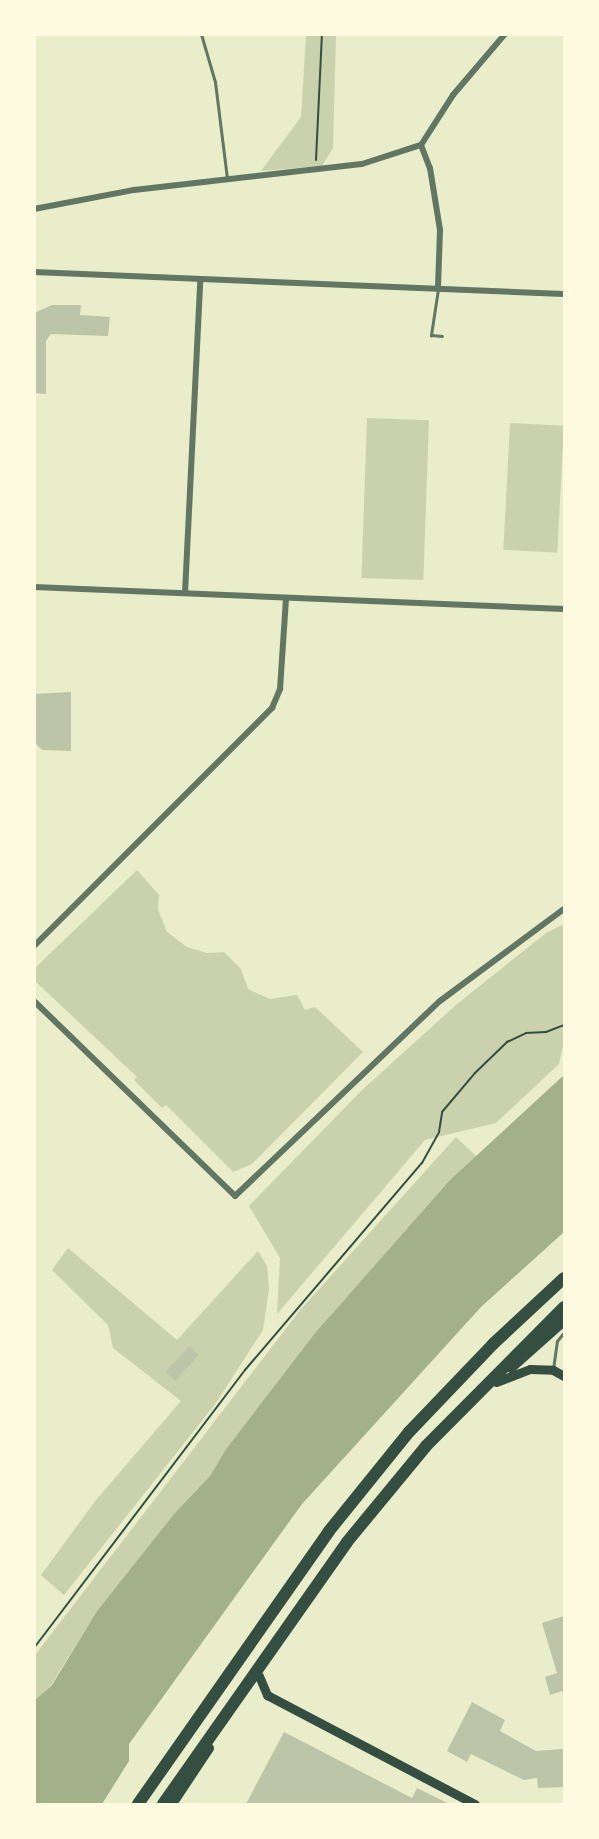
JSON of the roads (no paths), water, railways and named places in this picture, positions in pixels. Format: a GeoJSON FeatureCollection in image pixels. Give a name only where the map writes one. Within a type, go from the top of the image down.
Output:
{"type":"FeatureCollection","features":[{"type":"Feature","properties":{"kind":"highway"},"geometry":{"type":"LineString","coordinates":[[138,1804],[329,1531],[409,1432],[492,1344],[564,1278]]}},
{"type":"Feature","properties":{"kind":"highway"},"geometry":{"type":"LineString","coordinates":[[163,1804],[347,1542],[426,1446],[564,1307]]}},
{"type":"Feature","properties":{"kind":"main road"},"geometry":{"type":"LineString","coordinates":[[172,1804],[367,1524],[425,1455],[496,1382],[564,1321]]}},
{"type":"Feature","properties":{"kind":"main road"},"geometry":{"type":"LineString","coordinates":[[496,1382],[530,1369],[553,1370],[564,1376]]}},
{"type":"Feature","properties":{"kind":"main road"},"geometry":{"type":"LineString","coordinates":[[259,1676],[267,1695],[475,1804]]}},
{"type":"Feature","properties":{"kind":"street"},"geometry":{"type":"LineString","coordinates":[[34,208],[227,178],[362,164],[422,145],[453,95],[506,34]]}},
{"type":"Feature","properties":{"kind":"street"},"geometry":{"type":"LineString","coordinates":[[422,145],[430,168],[440,230],[438,288]]}},
{"type":"Feature","properties":{"kind":"street"},"geometry":{"type":"LineString","coordinates":[[34,272],[200,281],[564,294]]}},
{"type":"Feature","properties":{"kind":"street"},"geometry":{"type":"LineString","coordinates":[[34,279],[46,273]]}},
{"type":"Feature","properties":{"kind":"street"},"geometry":{"type":"LineString","coordinates":[[185,593],[200,281]]}},
{"type":"Feature","properties":{"kind":"street"},"geometry":{"type":"LineString","coordinates":[[34,587],[564,609]]}},
{"type":"Feature","properties":{"kind":"street"},"geometry":{"type":"LineString","coordinates":[[34,946],[272,708],[280,690],[286,598]]}},
{"type":"Feature","properties":{"kind":"street"},"geometry":{"type":"LineString","coordinates":[[34,1001],[235,1196],[440,1001],[564,909]]}},
{"type":"Feature","properties":{"kind":"lane"},"geometry":{"type":"LineString","coordinates":[[201,34],[215,82],[227,178]]}},
{"type":"Feature","properties":{"kind":"lane"},"geometry":{"type":"LineString","coordinates":[[438,288],[432,310],[431,335],[442,336]]}},
{"type":"Feature","properties":{"kind":"lane"},"geometry":{"type":"LineString","coordinates":[[553,1370],[557,1341],[564,1332]]}}]}
